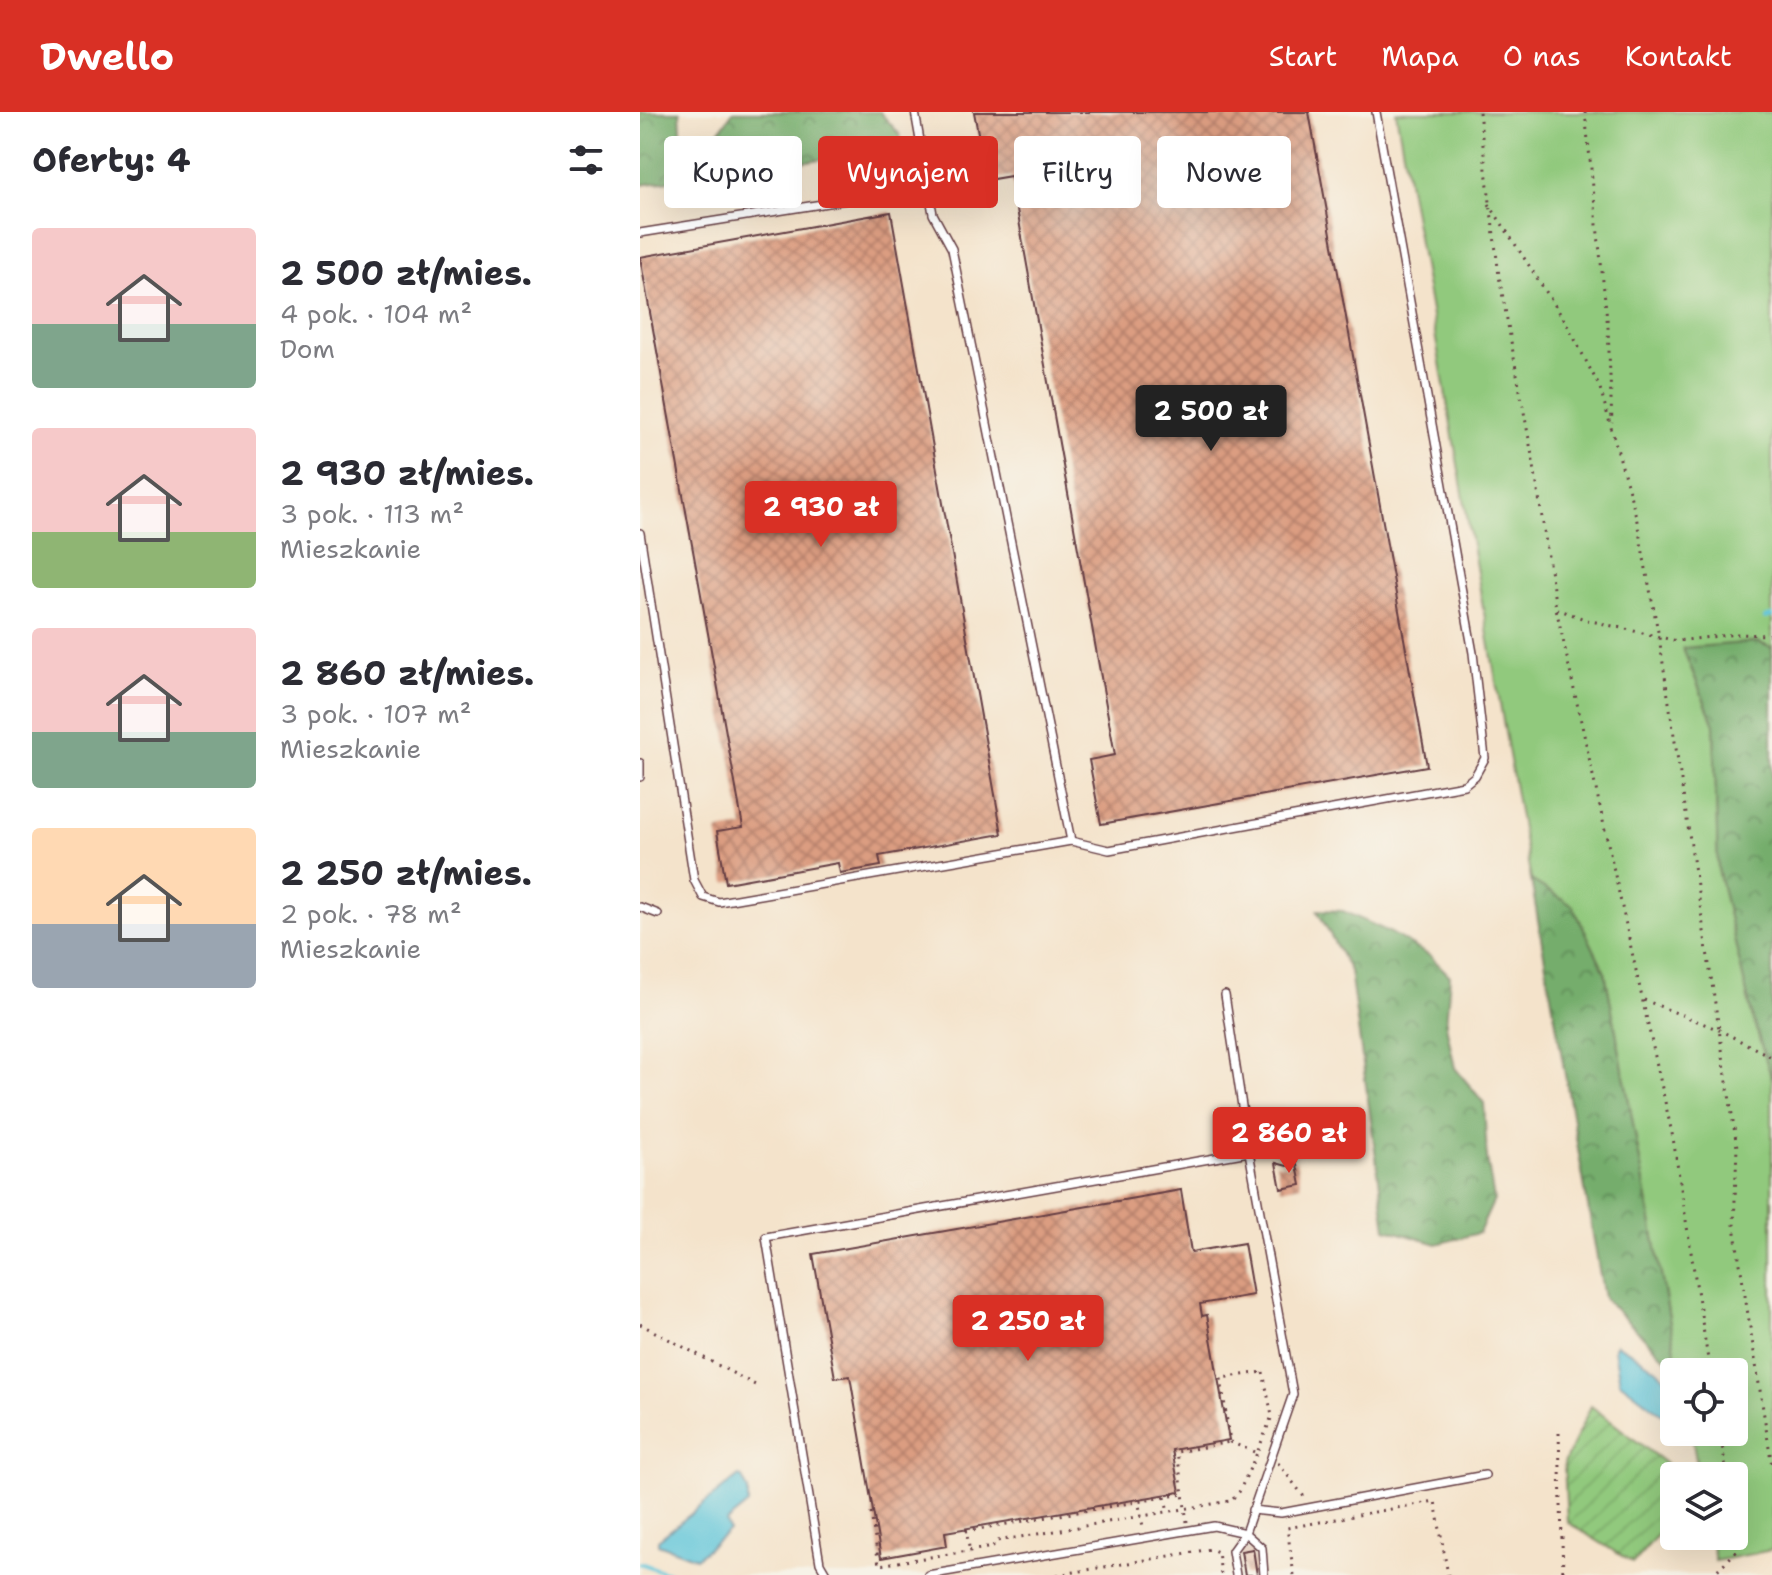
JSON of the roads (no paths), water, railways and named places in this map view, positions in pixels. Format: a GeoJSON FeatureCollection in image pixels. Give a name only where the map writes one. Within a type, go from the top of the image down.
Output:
{"type":"FeatureCollection","features":[{"type":"Feature","properties":{"kind":"lane"},"geometry":{"type":"LineString","coordinates":[[915,112],[919,136]]}},
{"type":"Feature","properties":{"kind":"lane"},"geometry":{"type":"LineString","coordinates":[[640,533],[694,880],[703,897],[719,902],[1071,841],[1109,850],[1464,785],[1475,776],[1485,758],[1473,653],[1376,112]]}},
{"type":"Feature","properties":{"kind":"lane"},"geometry":{"type":"LineString","coordinates":[[640,233],[818,205]]}},
{"type":"Feature","properties":{"kind":"lane"},"geometry":{"type":"LineString","coordinates":[[932,208],[952,249],[1071,841]]}},
{"type":"Feature","properties":{"kind":"lane"},"geometry":{"type":"LineString","coordinates":[[640,763],[640,777]]}},
{"type":"Feature","properties":{"kind":"lane"},"geometry":{"type":"LineString","coordinates":[[640,907],[658,914]]}},
{"type":"Feature","properties":{"kind":"lane"},"geometry":{"type":"LineString","coordinates":[[1225,995],[1249,1152],[1293,1394],[1245,1533],[1232,1551],[1236,1575]]}},
{"type":"Feature","properties":{"kind":"lane"},"geometry":{"type":"LineString","coordinates":[[827,1575],[820,1563],[766,1237],[1249,1152]]}},
{"type":"Feature","properties":{"kind":"lane"},"geometry":{"type":"LineString","coordinates":[[1252,1510],[1281,1513],[1485,1475]]}},
{"type":"Feature","properties":{"kind":"lane"},"geometry":{"type":"LineString","coordinates":[[928,1575],[1214,1526],[1245,1533],[1262,1548],[1264,1575]]}},
{"type":"Feature","properties":{"kind":"water"},"geometry":{"type":"Polygon","coordinates":[[[1616,1344],[1660,1373],[1660,1412],[1620,1382],[1614,1350],[1616,1344]]]}},
{"type":"Feature","properties":{"kind":"water"},"geometry":{"type":"Polygon","coordinates":[[[739,1476],[748,1490],[748,1504],[726,1522],[729,1531],[696,1558],[658,1544],[658,1540],[739,1476]]]}},
{"type":"Feature","properties":{"kind":"waterway"},"geometry":{"type":"LineString","coordinates":[[1765,618],[1772,616]]}},
{"type":"Feature","properties":{"kind":"waterway"},"geometry":{"type":"LineString","coordinates":[[640,1563],[673,1575]]}}]}
